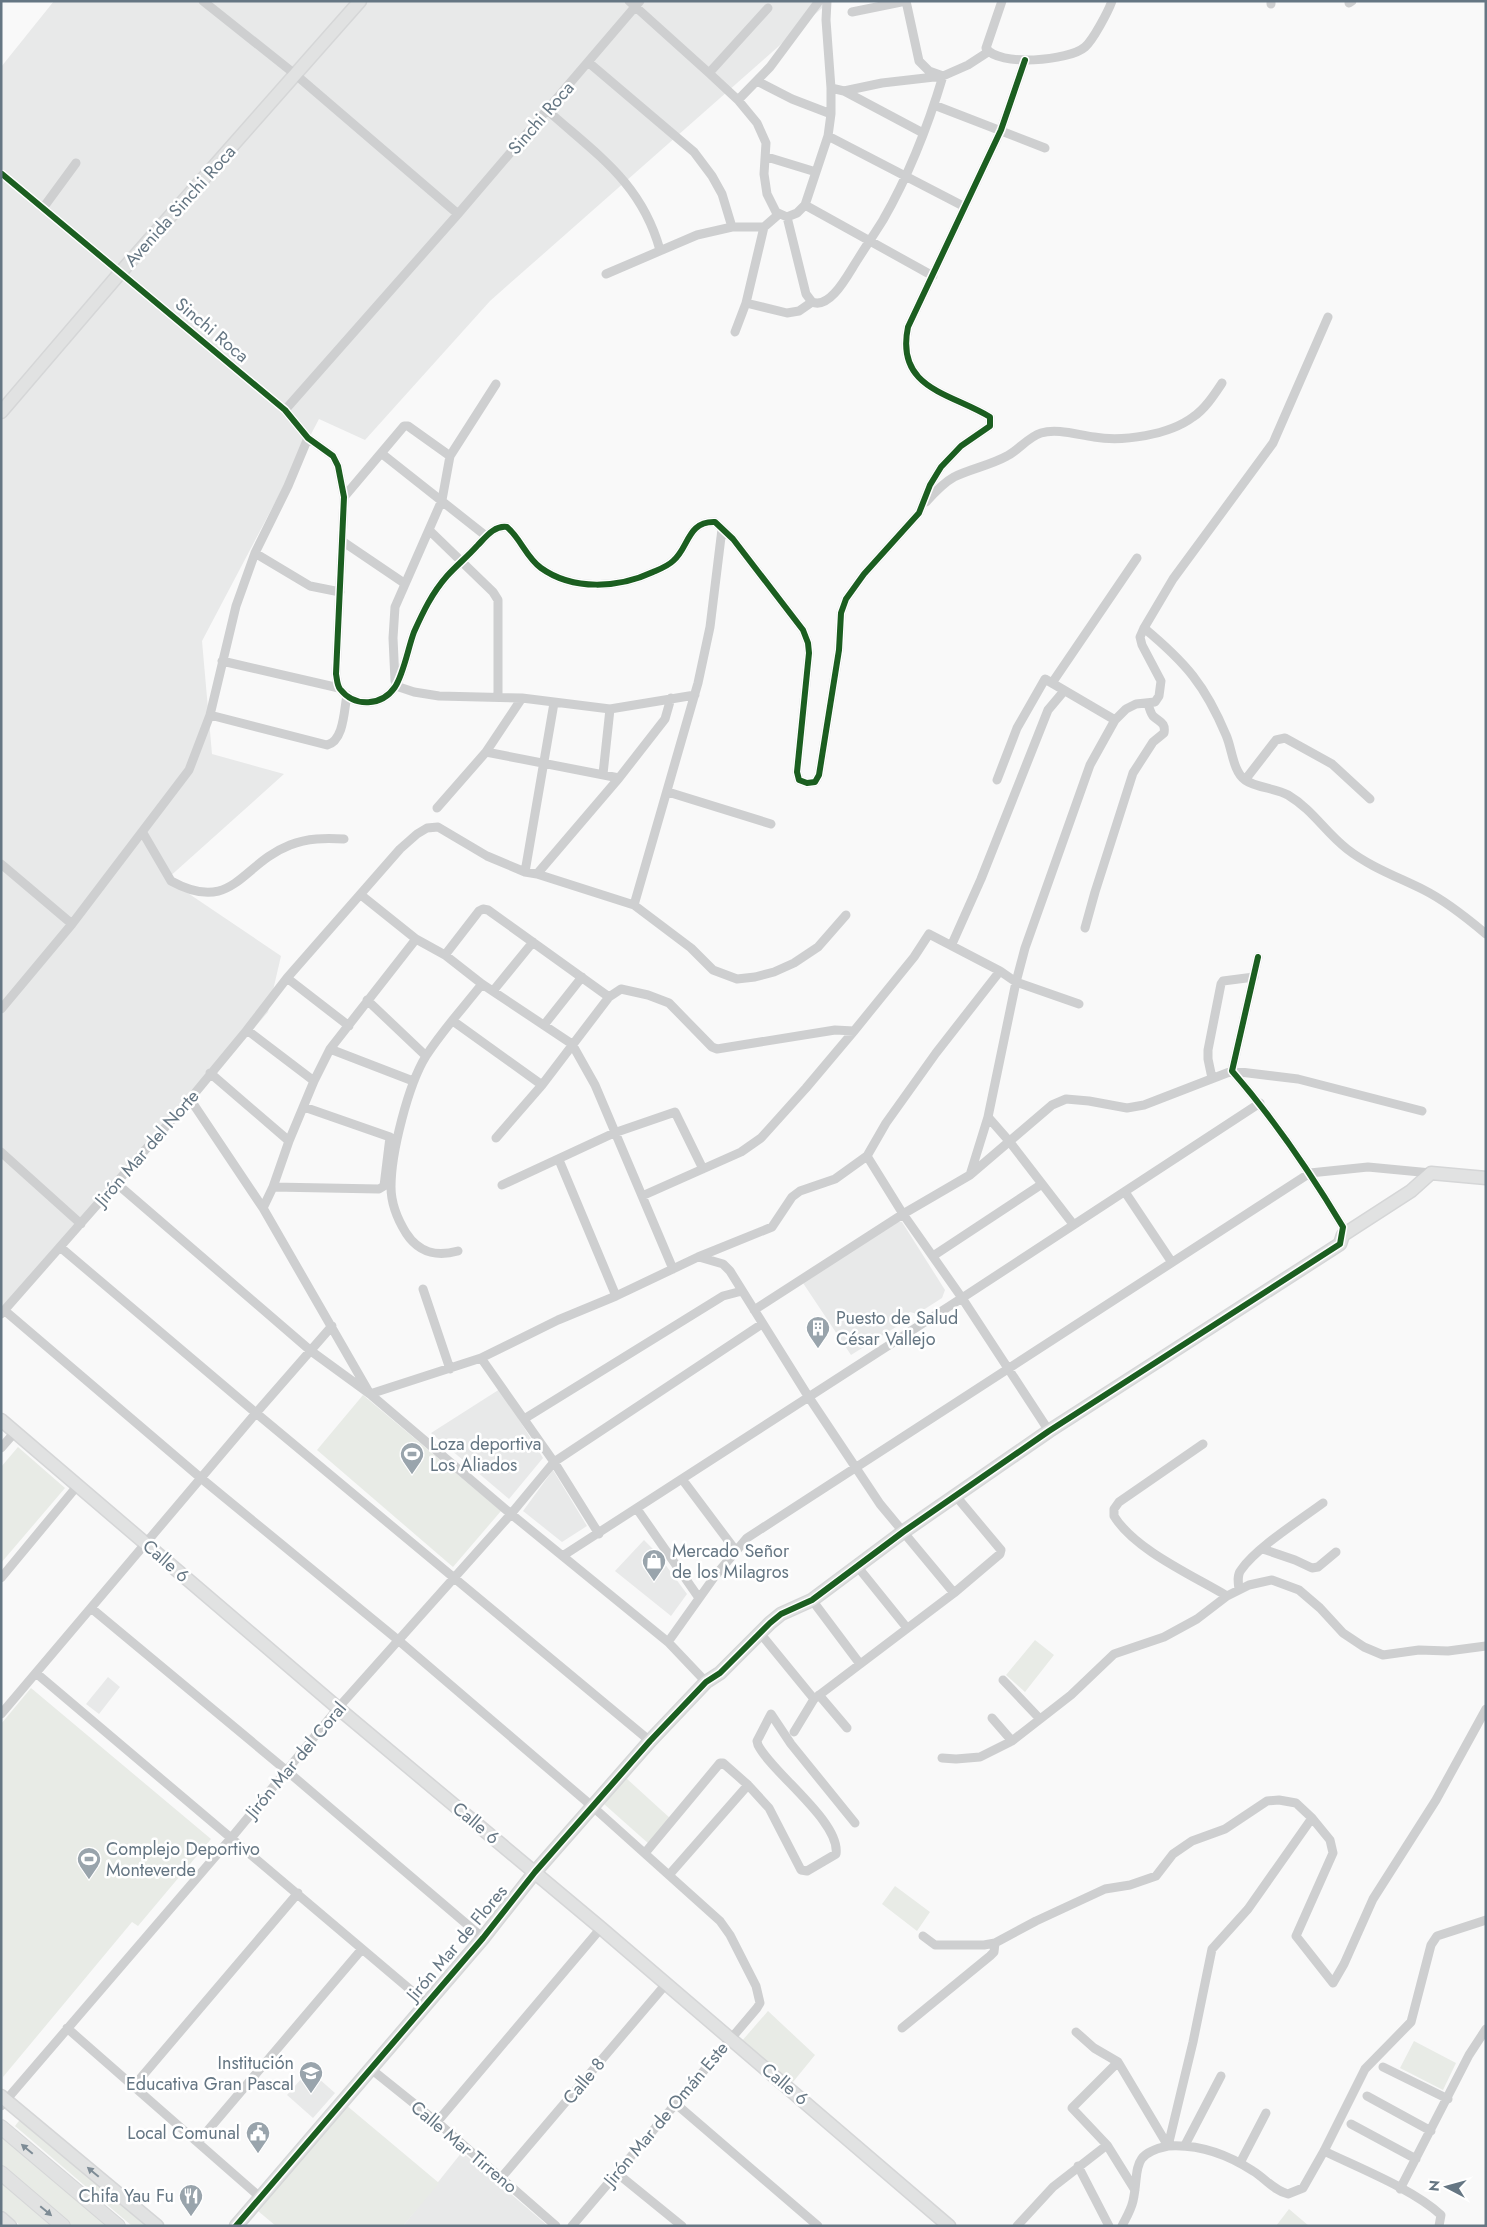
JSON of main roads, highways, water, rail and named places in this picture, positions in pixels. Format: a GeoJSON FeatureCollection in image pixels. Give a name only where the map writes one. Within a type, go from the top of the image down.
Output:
{"type":"FeatureCollection","features":[{"type":"Feature","properties":{"kind":"main road"},"geometry":{"type":"LineString","coordinates":[[1,2127],[118,2226]]}},
{"type":"Feature","properties":{"kind":"main road"},"geometry":{"type":"LineString","coordinates":[[1,2173],[63,2226]]}},
{"type":"Feature","properties":{"kind":"place","name":"Puesto de Salud César Vallejo"},"geometry":{"type":"Point","coordinates":[818,1349]}},
{"type":"Feature","properties":{"kind":"place","name":"Loza deportiva Los Aliados"},"geometry":{"type":"Point","coordinates":[412,1475]}},
{"type":"Feature","properties":{"kind":"place","name":"Mercado Señor de los Milagros"},"geometry":{"type":"Point","coordinates":[654,1582]}},
{"type":"Feature","properties":{"kind":"place","name":"Complejo Deportivo Monteverde"},"geometry":{"type":"Point","coordinates":[89,1880]}},
{"type":"Feature","properties":{"kind":"place","name":"Institución Educativa Gran Pascal"},"geometry":{"type":"Point","coordinates":[311,2094]}},
{"type":"Feature","properties":{"kind":"place","name":"Local Comunal"},"geometry":{"type":"Point","coordinates":[258,2154]}},
{"type":"Feature","properties":{"kind":"place","name":"Chifa Yau Fu"},"geometry":{"type":"Point","coordinates":[191,2217]}}]}
